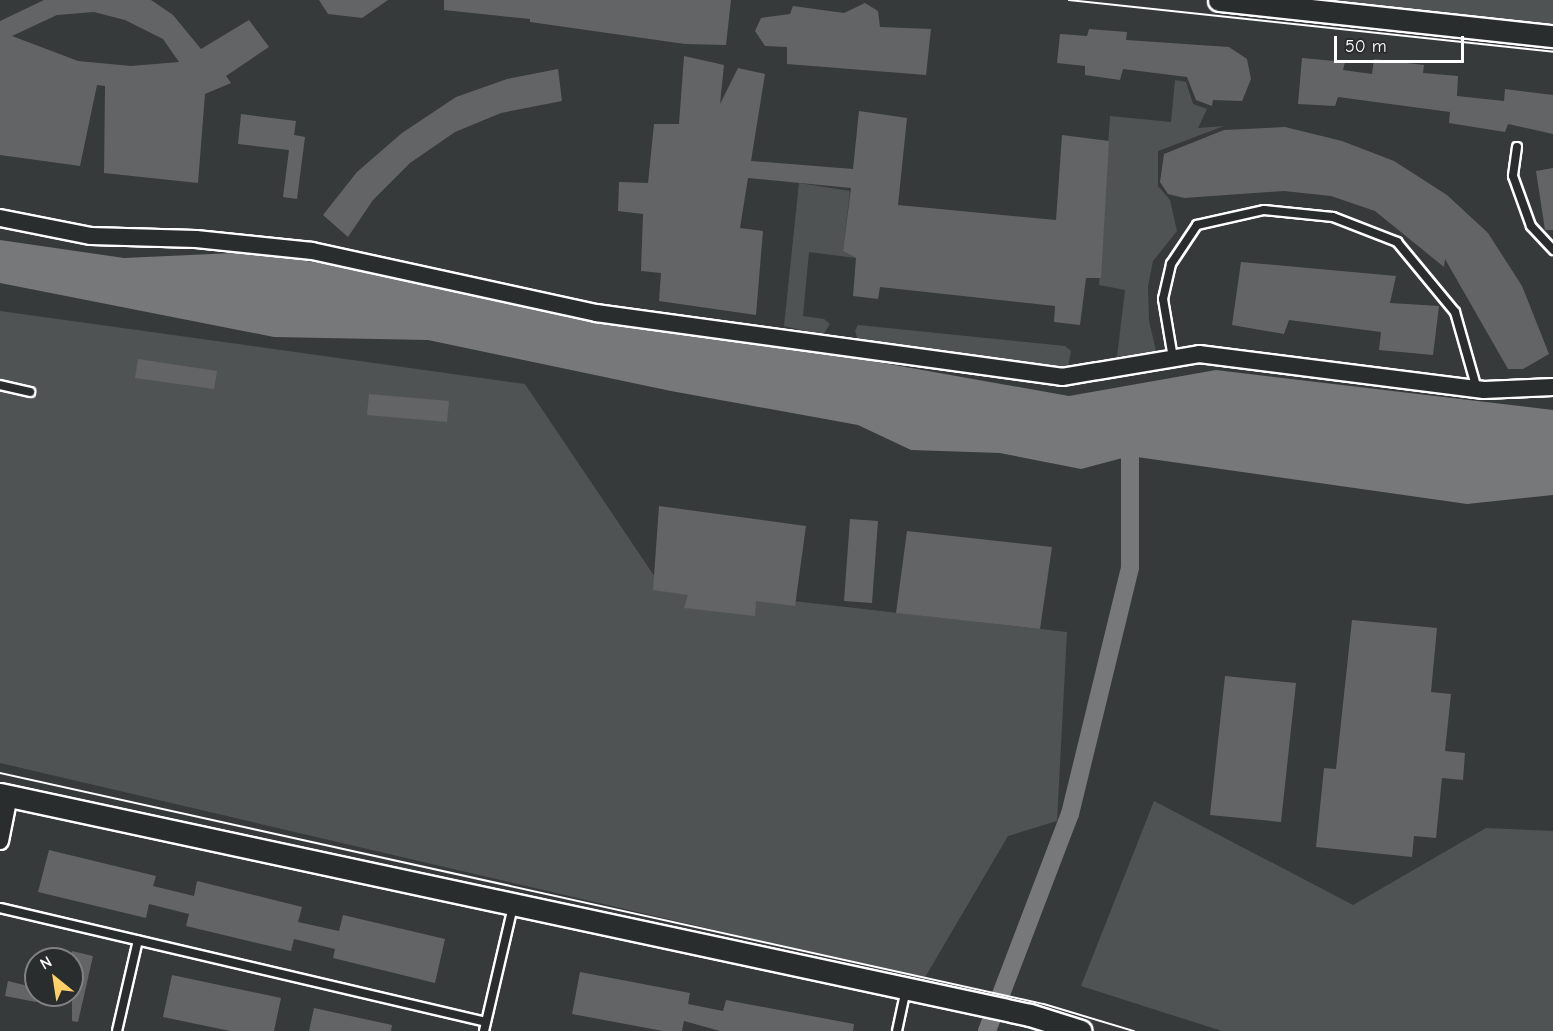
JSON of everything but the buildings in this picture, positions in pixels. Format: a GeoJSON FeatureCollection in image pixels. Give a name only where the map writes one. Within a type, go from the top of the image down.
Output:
{"type":"FeatureCollection","features":[{"type":"Feature","properties":{"kind":"street"},"geometry":{"type":"LineString","coordinates":[[1219,0],[1553,36]]}},
{"type":"Feature","properties":{"kind":"street"},"geometry":{"type":"LineString","coordinates":[[0,218],[91,236],[195,239],[312,251],[596,312],[1062,377],[1199,354],[1477,390],[1553,387]]}},
{"type":"Feature","properties":{"kind":"street"},"geometry":{"type":"LineString","coordinates":[[0,841],[4,795],[1030,1015],[1081,1031]]}},
{"type":"Feature","properties":{"kind":"lane"},"geometry":{"type":"LineString","coordinates":[[1517,147],[1513,177],[1531,226],[1553,250]]}},
{"type":"Feature","properties":{"kind":"lane"},"geometry":{"type":"LineString","coordinates":[[1173,358],[1163,299],[1171,264],[1197,225],[1264,210],[1333,217],[1397,242],[1455,312],[1477,390]]}},
{"type":"Feature","properties":{"kind":"lane"},"geometry":{"type":"LineString","coordinates":[[0,385],[30,392]]}},
{"type":"Feature","properties":{"kind":"lane"},"geometry":{"type":"LineString","coordinates":[[0,908],[138,940],[485,1027],[513,905]]}},
{"type":"Feature","properties":{"kind":"lane"},"geometry":{"type":"LineString","coordinates":[[117,1031],[138,940]]}},
{"type":"Feature","properties":{"kind":"lane"},"geometry":{"type":"LineString","coordinates":[[897,1031],[906,990]]}},
{"type":"Feature","properties":{"kind":"shaded area"},"geometry":{"type":"Polygon","coordinates":[[[1219,0],[1553,0],[1553,36],[1219,0]]]}},
{"type":"Feature","properties":{"kind":"shaded area"},"geometry":{"type":"Polygon","coordinates":[[[1175,80],[1186,82],[1193,104],[1207,109],[1198,128],[1224,126],[1158,151],[1158,186],[1170,200],[1177,231],[1153,261],[1148,286],[1149,321],[1156,351],[1117,357],[1125,290],[1099,285],[1110,116],[1171,122],[1175,80]]]}},
{"type":"Feature","properties":{"kind":"shaded area"},"geometry":{"type":"Polygon","coordinates":[[[799,183],[850,191],[843,251],[856,258],[809,252],[803,316],[824,319],[830,324],[823,335],[784,326],[799,183]]]}},
{"type":"Feature","properties":{"kind":"shaded area"},"geometry":{"type":"Polygon","coordinates":[[[0,240],[124,258],[256,252],[1069,396],[1216,370],[1553,410],[1553,495],[1467,504],[1130,456],[1081,469],[1000,453],[911,450],[858,425],[671,391],[428,340],[274,337],[0,283],[0,240]]]}},
{"type":"Feature","properties":{"kind":"shaded area"},"geometry":{"type":"Polygon","coordinates":[[[0,311],[525,384],[661,586],[1067,632],[1057,821],[1008,836],[924,979],[0,763],[0,311]]]}},
{"type":"Feature","properties":{"kind":"shaded area"},"geometry":{"type":"Polygon","coordinates":[[[858,325],[1065,346],[1071,351],[1068,367],[1031,366],[858,340],[855,331],[858,325]]]}},
{"type":"Feature","properties":{"kind":"shaded area"},"geometry":{"type":"Polygon","coordinates":[[[1154,801],[1353,905],[1486,828],[1553,831],[1553,1031],[1222,1031],[1081,986],[1154,801]]]}},
{"type":"Feature","properties":{"kind":"waterway"},"geometry":{"type":"LineString","coordinates":[[987,1031],[1070,814],[1130,568],[1130,456]]}},
{"type":"Feature","properties":{"kind":"tram line"},"geometry":{"type":"LineString","coordinates":[[1069,0],[1553,52]]}},
{"type":"Feature","properties":{"kind":"tram line"},"geometry":{"type":"LineString","coordinates":[[0,773],[1044,1004],[1134,1031]]}}]}
